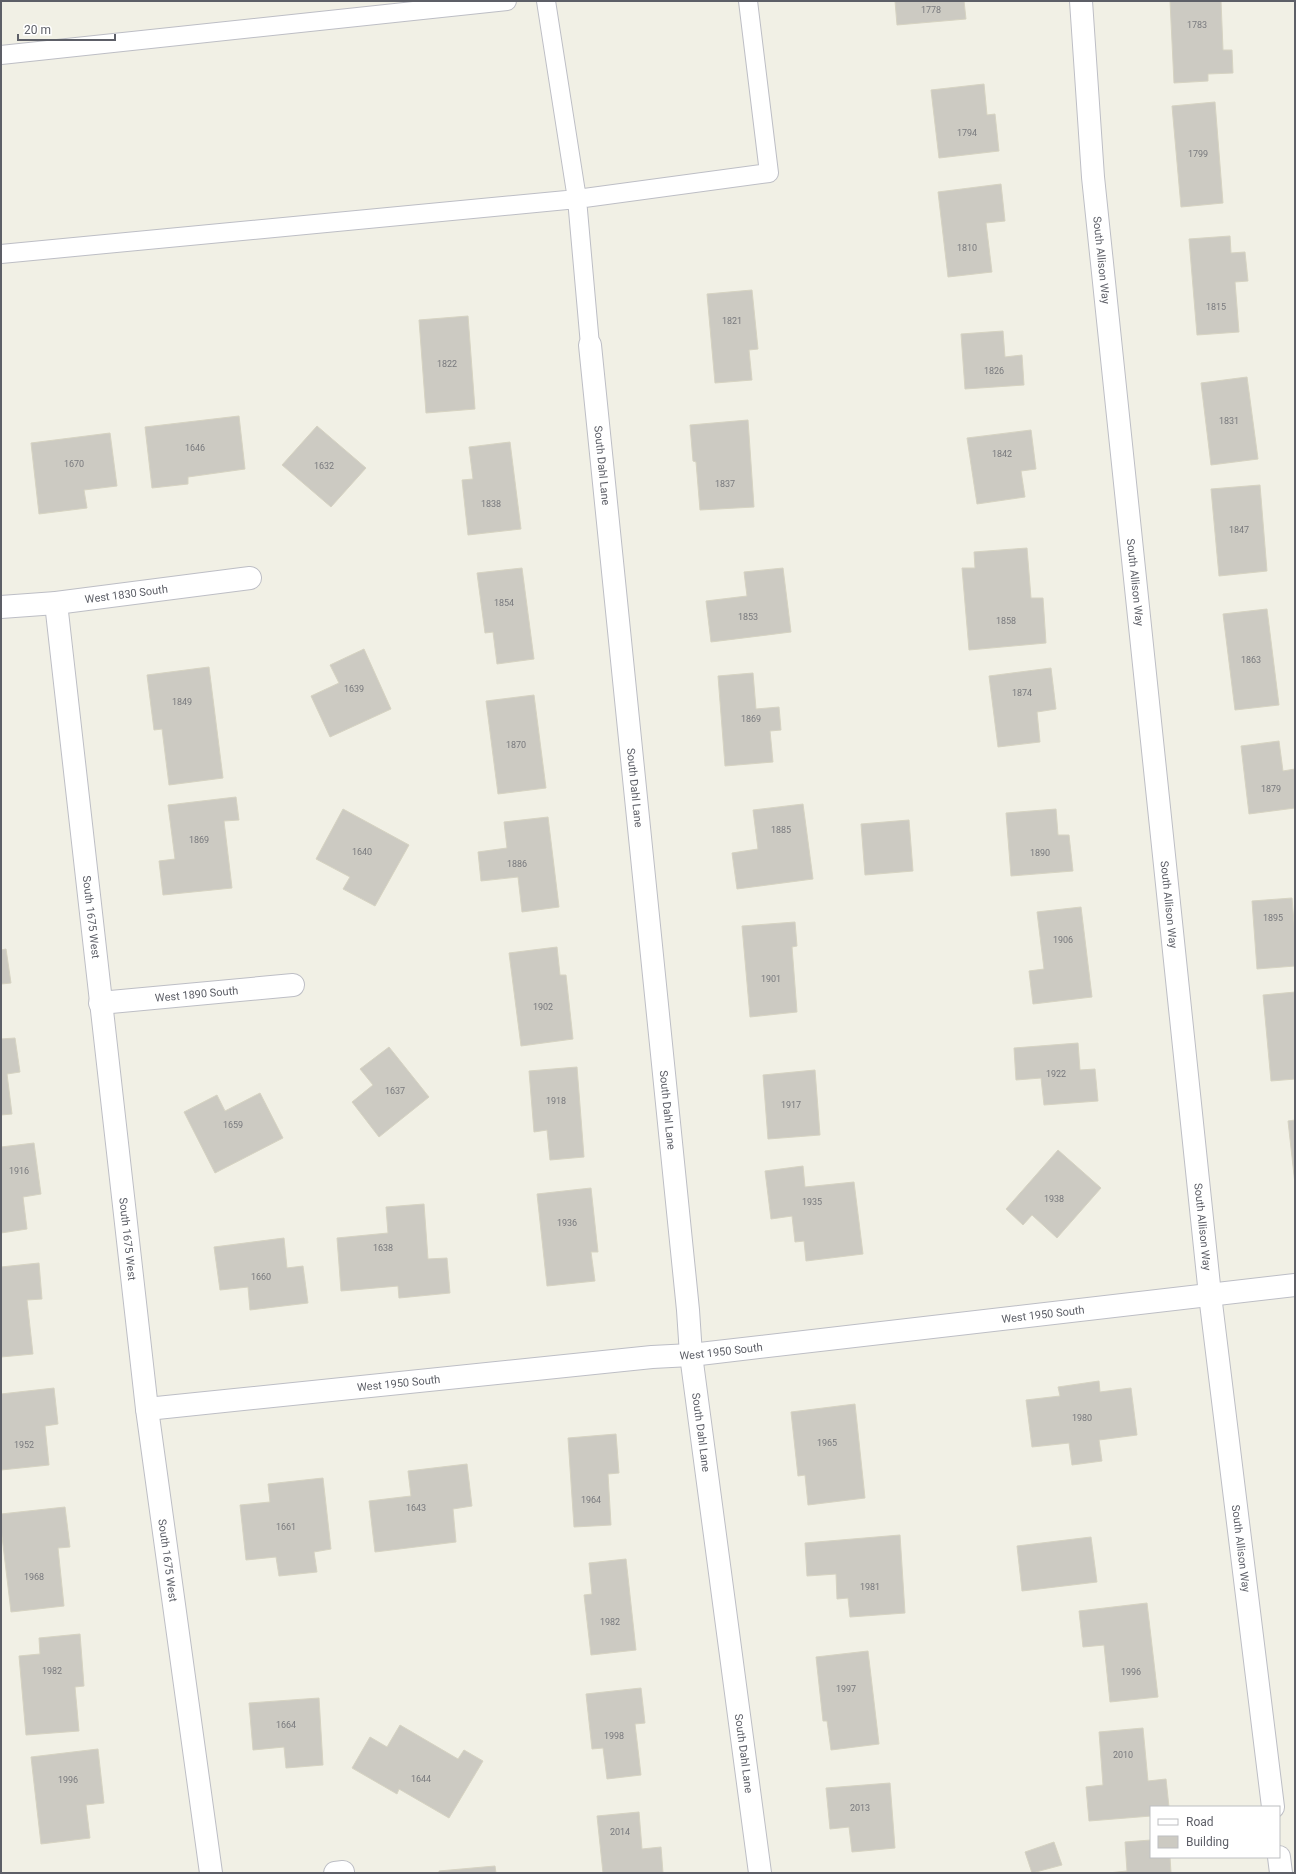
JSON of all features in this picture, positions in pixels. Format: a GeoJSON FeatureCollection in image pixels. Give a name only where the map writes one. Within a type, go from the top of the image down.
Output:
{"type":"FeatureCollection","features":[{"type":"Feature","properties":{"kind":"street","name":"South Allison Way"},"geometry":{"type":"LineString","coordinates":[[1081,1],[1093,177],[1210,1295],[1273,1806]]}},
{"type":"Feature","properties":{"kind":"street","name":"South Dahl Lane"},"geometry":{"type":"LineString","coordinates":[[590,345],[688,1310],[691,1354],[760,1873]]}},
{"type":"Feature","properties":{"kind":"street","name":"West 1830 South"},"geometry":{"type":"LineString","coordinates":[[1,607],[56,603],[250,578]]}},
{"type":"Feature","properties":{"kind":"street","name":"South 1675 West"},"geometry":{"type":"LineString","coordinates":[[56,603],[147,1410],[211,1873]]}},
{"type":"Feature","properties":{"kind":"street","name":"West 1890 South"},"geometry":{"type":"LineString","coordinates":[[100,1003],[293,985]]}},
{"type":"Feature","properties":{"kind":"street","name":"West 1950 South"},"geometry":{"type":"LineString","coordinates":[[147,1410],[691,1354],[1295,1285]]}},
{"type":"Feature","properties":{"kind":"street"},"geometry":{"type":"LineString","coordinates":[[1279,1858],[1281,1873]]}},
{"type":"Feature","properties":{"kind":"lane"},"geometry":{"type":"LineString","coordinates":[[1,55],[507,1]]}},
{"type":"Feature","properties":{"kind":"lane"},"geometry":{"type":"LineString","coordinates":[[546,1],[577,199],[590,345]]}},
{"type":"Feature","properties":{"kind":"lane"},"geometry":{"type":"LineString","coordinates":[[1,254],[577,199],[770,173],[748,1]]}},
{"type":"Feature","properties":{"kind":"building"},"geometry":{"type":"Polygon","coordinates":[[[895,1],[964,1],[966,19],[897,25],[895,1]]]}},
{"type":"Feature","properties":{"kind":"building"},"geometry":{"type":"Polygon","coordinates":[[[1170,1],[1221,1],[1223,50],[1232,50],[1233,73],[1208,74],[1208,81],[1174,83],[1170,1]]]}},
{"type":"Feature","properties":{"kind":"building"},"geometry":{"type":"Polygon","coordinates":[[[984,84],[987,115],[995,114],[999,151],[939,158],[931,90],[984,84]]]}},
{"type":"Feature","properties":{"kind":"building"},"geometry":{"type":"Polygon","coordinates":[[[1215,102],[1223,203],[1181,207],[1172,106],[1215,102]]]}},
{"type":"Feature","properties":{"kind":"building"},"geometry":{"type":"Polygon","coordinates":[[[1001,184],[1005,221],[986,223],[992,272],[948,277],[938,192],[1001,184]]]}},
{"type":"Feature","properties":{"kind":"building"},"geometry":{"type":"Polygon","coordinates":[[[1230,236],[1231,253],[1245,252],[1248,281],[1235,282],[1239,332],[1197,335],[1189,239],[1230,236]]]}},
{"type":"Feature","properties":{"kind":"building"},"geometry":{"type":"Polygon","coordinates":[[[752,290],[758,349],[749,350],[752,380],[715,383],[707,294],[752,290]]]}},
{"type":"Feature","properties":{"kind":"building"},"geometry":{"type":"Polygon","coordinates":[[[468,316],[475,409],[426,413],[419,320],[468,316]]]}},
{"type":"Feature","properties":{"kind":"building"},"geometry":{"type":"Polygon","coordinates":[[[1003,331],[1005,357],[1022,355],[1024,385],[965,389],[961,334],[1003,331]]]}},
{"type":"Feature","properties":{"kind":"building"},"geometry":{"type":"Polygon","coordinates":[[[1247,377],[1258,459],[1211,465],[1201,383],[1247,377]]]}},
{"type":"Feature","properties":{"kind":"building"},"geometry":{"type":"Polygon","coordinates":[[[239,416],[245,469],[188,477],[188,484],[152,488],[145,427],[239,416]]]}},
{"type":"Feature","properties":{"kind":"building"},"geometry":{"type":"Polygon","coordinates":[[[748,420],[754,507],[700,510],[696,462],[693,461],[690,425],[748,420]]]}},
{"type":"Feature","properties":{"kind":"building"},"geometry":{"type":"Polygon","coordinates":[[[317,426],[366,468],[331,507],[282,465],[317,426]]]}},
{"type":"Feature","properties":{"kind":"building"},"geometry":{"type":"Polygon","coordinates":[[[1031,430],[1036,469],[1021,471],[1025,497],[977,504],[967,438],[1031,430]]]}},
{"type":"Feature","properties":{"kind":"building"},"geometry":{"type":"Polygon","coordinates":[[[110,433],[117,486],[84,490],[87,508],[39,514],[31,443],[110,433]]]}},
{"type":"Feature","properties":{"kind":"building"},"geometry":{"type":"Polygon","coordinates":[[[510,442],[521,529],[468,535],[462,480],[473,479],[469,447],[510,442]]]}},
{"type":"Feature","properties":{"kind":"building"},"geometry":{"type":"Polygon","coordinates":[[[1260,485],[1267,571],[1219,576],[1211,489],[1260,485]]]}},
{"type":"Feature","properties":{"kind":"building"},"geometry":{"type":"Polygon","coordinates":[[[1027,548],[1031,598],[1043,598],[1046,643],[969,650],[962,568],[975,568],[974,552],[1027,548]]]}},
{"type":"Feature","properties":{"kind":"building"},"geometry":{"type":"Polygon","coordinates":[[[522,568],[534,659],[497,664],[493,632],[485,633],[477,573],[522,568]]]}},
{"type":"Feature","properties":{"kind":"building"},"geometry":{"type":"Polygon","coordinates":[[[783,568],[791,632],[711,642],[706,601],[747,596],[744,572],[783,568]]]}},
{"type":"Feature","properties":{"kind":"building"},"geometry":{"type":"Polygon","coordinates":[[[1267,609],[1279,705],[1235,710],[1223,614],[1267,609]]]}},
{"type":"Feature","properties":{"kind":"building"},"geometry":{"type":"Polygon","coordinates":[[[364,649],[391,709],[330,737],[311,696],[339,683],[330,665],[364,649]]]}},
{"type":"Feature","properties":{"kind":"building"},"geometry":{"type":"Polygon","coordinates":[[[209,667],[223,778],[169,785],[162,729],[154,730],[147,675],[209,667]]]}},
{"type":"Feature","properties":{"kind":"building"},"geometry":{"type":"Polygon","coordinates":[[[1051,668],[1056,709],[1037,712],[1040,742],[998,747],[989,676],[1051,668]]]}},
{"type":"Feature","properties":{"kind":"building"},"geometry":{"type":"Polygon","coordinates":[[[753,673],[756,709],[779,707],[781,730],[770,731],[773,762],[725,766],[718,676],[753,673]]]}},
{"type":"Feature","properties":{"kind":"building"},"geometry":{"type":"Polygon","coordinates":[[[534,695],[546,788],[498,794],[486,701],[534,695]]]}},
{"type":"Feature","properties":{"kind":"building"},"geometry":{"type":"Polygon","coordinates":[[[1279,741],[1283,771],[1295,769],[1295,808],[1249,814],[1241,746],[1279,741]]]}},
{"type":"Feature","properties":{"kind":"building"},"geometry":{"type":"Polygon","coordinates":[[[236,797],[239,820],[224,821],[232,888],[163,895],[159,861],[175,859],[168,805],[236,797]]]}},
{"type":"Feature","properties":{"kind":"building"},"geometry":{"type":"Polygon","coordinates":[[[803,804],[813,879],[737,889],[732,853],[758,849],[753,810],[803,804]]]}},
{"type":"Feature","properties":{"kind":"building"},"geometry":{"type":"Polygon","coordinates":[[[343,809],[409,845],[375,906],[343,889],[350,877],[316,859],[343,809]]]}},
{"type":"Feature","properties":{"kind":"building"},"geometry":{"type":"Polygon","coordinates":[[[1056,809],[1058,835],[1069,835],[1073,871],[1011,876],[1006,813],[1056,809]]]}},
{"type":"Feature","properties":{"kind":"building"},"geometry":{"type":"Polygon","coordinates":[[[548,817],[559,907],[522,912],[518,877],[481,881],[478,852],[507,848],[504,822],[548,817]]]}},
{"type":"Feature","properties":{"kind":"building"},"geometry":{"type":"Polygon","coordinates":[[[909,820],[913,871],[865,875],[861,824],[909,820]]]}},
{"type":"Feature","properties":{"kind":"building"},"geometry":{"type":"Polygon","coordinates":[[[1292,898],[1295,935],[1295,966],[1257,969],[1252,901],[1292,898]]]}},
{"type":"Feature","properties":{"kind":"building"},"geometry":{"type":"Polygon","coordinates":[[[1081,907],[1092,997],[1033,1004],[1029,971],[1044,969],[1037,912],[1081,907]]]}},
{"type":"Feature","properties":{"kind":"building"},"geometry":{"type":"Polygon","coordinates":[[[795,922],[797,946],[792,947],[797,1012],[750,1017],[742,926],[795,922]]]}},
{"type":"Feature","properties":{"kind":"building"},"geometry":{"type":"Polygon","coordinates":[[[557,947],[560,975],[566,975],[573,1039],[521,1046],[509,953],[557,947]]]}},
{"type":"Feature","properties":{"kind":"building"},"geometry":{"type":"Polygon","coordinates":[[[6,949],[11,983],[1,984],[1,950],[6,949]]]}},
{"type":"Feature","properties":{"kind":"building"},"geometry":{"type":"Polygon","coordinates":[[[1295,992],[1295,1079],[1271,1081],[1263,995],[1295,992]]]}},
{"type":"Feature","properties":{"kind":"building"},"geometry":{"type":"Polygon","coordinates":[[[15,1038],[20,1072],[7,1074],[12,1114],[1,1115],[1,1039],[15,1038]]]}},
{"type":"Feature","properties":{"kind":"building"},"geometry":{"type":"Polygon","coordinates":[[[1078,1043],[1080,1070],[1095,1069],[1098,1101],[1044,1105],[1041,1078],[1016,1080],[1014,1048],[1078,1043]]]}},
{"type":"Feature","properties":{"kind":"building"},"geometry":{"type":"Polygon","coordinates":[[[389,1047],[429,1097],[379,1137],[352,1102],[373,1085],[360,1069],[389,1047]]]}},
{"type":"Feature","properties":{"kind":"building"},"geometry":{"type":"Polygon","coordinates":[[[577,1067],[584,1157],[550,1160],[547,1130],[534,1132],[529,1071],[577,1067]]]}},
{"type":"Feature","properties":{"kind":"building"},"geometry":{"type":"Polygon","coordinates":[[[815,1070],[820,1135],[768,1139],[763,1075],[815,1070]]]}},
{"type":"Feature","properties":{"kind":"building"},"geometry":{"type":"Polygon","coordinates":[[[260,1093],[283,1138],[215,1173],[184,1112],[217,1095],[225,1111],[260,1093]]]}},
{"type":"Feature","properties":{"kind":"building"},"geometry":{"type":"Polygon","coordinates":[[[1295,1120],[1295,1184],[1288,1121],[1295,1120]]]}},
{"type":"Feature","properties":{"kind":"building"},"geometry":{"type":"Polygon","coordinates":[[[34,1143],[41,1194],[23,1197],[27,1229],[1,1233],[1,1147],[34,1143]]]}},
{"type":"Feature","properties":{"kind":"building"},"geometry":{"type":"Polygon","coordinates":[[[1058,1150],[1101,1188],[1057,1238],[1032,1215],[1023,1225],[1006,1209],[1058,1150]]]}},
{"type":"Feature","properties":{"kind":"building"},"geometry":{"type":"Polygon","coordinates":[[[803,1166],[805,1187],[854,1182],[863,1254],[806,1261],[804,1241],[795,1242],[792,1216],[771,1219],[765,1171],[803,1166]]]}},
{"type":"Feature","properties":{"kind":"building"},"geometry":{"type":"Polygon","coordinates":[[[591,1188],[598,1252],[591,1252],[595,1281],[547,1286],[537,1194],[591,1188]]]}},
{"type":"Feature","properties":{"kind":"building"},"geometry":{"type":"Polygon","coordinates":[[[424,1204],[428,1259],[447,1258],[450,1293],[399,1298],[398,1286],[341,1291],[337,1238],[388,1233],[386,1207],[424,1204]]]}},
{"type":"Feature","properties":{"kind":"building"},"geometry":{"type":"Polygon","coordinates":[[[284,1238],[287,1268],[303,1266],[308,1303],[250,1310],[248,1287],[220,1290],[214,1247],[284,1238]]]}},
{"type":"Feature","properties":{"kind":"building"},"geometry":{"type":"Polygon","coordinates":[[[39,1263],[42,1299],[27,1300],[33,1354],[1,1357],[1,1267],[39,1263]]]}},
{"type":"Feature","properties":{"kind":"building"},"geometry":{"type":"Polygon","coordinates":[[[1099,1381],[1100,1392],[1131,1388],[1137,1435],[1099,1440],[1102,1461],[1072,1465],[1069,1443],[1032,1447],[1026,1400],[1060,1396],[1058,1387],[1099,1381]]]}},
{"type":"Feature","properties":{"kind":"building"},"geometry":{"type":"Polygon","coordinates":[[[54,1388],[58,1424],[45,1426],[49,1465],[1,1470],[1,1394],[54,1388]]]}},
{"type":"Feature","properties":{"kind":"building"},"geometry":{"type":"Polygon","coordinates":[[[855,1404],[865,1498],[808,1505],[805,1475],[798,1476],[791,1412],[855,1404]]]}},
{"type":"Feature","properties":{"kind":"building"},"geometry":{"type":"Polygon","coordinates":[[[616,1434],[619,1473],[608,1474],[611,1525],[574,1527],[568,1438],[616,1434]]]}},
{"type":"Feature","properties":{"kind":"building"},"geometry":{"type":"Polygon","coordinates":[[[467,1464],[472,1506],[453,1509],[456,1542],[375,1552],[369,1501],[411,1496],[408,1471],[467,1464]]]}},
{"type":"Feature","properties":{"kind":"building"},"geometry":{"type":"Polygon","coordinates":[[[323,1478],[331,1549],[314,1552],[317,1572],[279,1576],[276,1557],[246,1560],[240,1505],[270,1502],[268,1484],[323,1478]]]}},
{"type":"Feature","properties":{"kind":"building"},"geometry":{"type":"Polygon","coordinates":[[[65,1507],[70,1547],[58,1548],[64,1606],[11,1612],[1,1528],[1,1514],[65,1507]]]}},
{"type":"Feature","properties":{"kind":"building"},"geometry":{"type":"Polygon","coordinates":[[[900,1535],[905,1613],[850,1617],[848,1598],[837,1599],[836,1574],[807,1576],[805,1543],[900,1535]]]}},
{"type":"Feature","properties":{"kind":"building"},"geometry":{"type":"Polygon","coordinates":[[[1091,1537],[1097,1582],[1022,1591],[1017,1546],[1091,1537]]]}},
{"type":"Feature","properties":{"kind":"building"},"geometry":{"type":"Polygon","coordinates":[[[626,1559],[636,1650],[591,1655],[584,1595],[592,1594],[589,1563],[626,1559]]]}},
{"type":"Feature","properties":{"kind":"building"},"geometry":{"type":"Polygon","coordinates":[[[1147,1603],[1158,1697],[1110,1702],[1104,1645],[1083,1647],[1079,1611],[1147,1603]]]}},
{"type":"Feature","properties":{"kind":"building"},"geometry":{"type":"Polygon","coordinates":[[[80,1634],[84,1686],[75,1687],[79,1731],[26,1735],[19,1656],[40,1654],[39,1638],[80,1634]]]}},
{"type":"Feature","properties":{"kind":"building"},"geometry":{"type":"Polygon","coordinates":[[[868,1651],[879,1744],[831,1750],[827,1721],[823,1721],[816,1657],[868,1651]]]}},
{"type":"Feature","properties":{"kind":"building"},"geometry":{"type":"Polygon","coordinates":[[[641,1688],[645,1723],[635,1724],[641,1775],[607,1779],[603,1748],[592,1749],[586,1694],[641,1688]]]}},
{"type":"Feature","properties":{"kind":"building"},"geometry":{"type":"Polygon","coordinates":[[[319,1698],[323,1765],[286,1768],[284,1747],[253,1750],[249,1703],[319,1698]]]}},
{"type":"Feature","properties":{"kind":"building"},"geometry":{"type":"Polygon","coordinates":[[[400,1725],[458,1759],[464,1750],[483,1761],[449,1818],[399,1789],[397,1794],[352,1768],[370,1737],[387,1747],[400,1725]]]}},
{"type":"Feature","properties":{"kind":"building"},"geometry":{"type":"Polygon","coordinates":[[[1143,1728],[1148,1781],[1166,1779],[1169,1806],[1150,1806],[1150,1816],[1089,1821],[1086,1787],[1103,1785],[1099,1732],[1143,1728]]]}},
{"type":"Feature","properties":{"kind":"building"},"geometry":{"type":"Polygon","coordinates":[[[98,1749],[104,1803],[86,1805],[90,1838],[41,1844],[31,1757],[98,1749]]]}},
{"type":"Feature","properties":{"kind":"building"},"geometry":{"type":"Polygon","coordinates":[[[890,1783],[895,1848],[852,1852],[849,1827],[830,1829],[826,1788],[890,1783]]]}},
{"type":"Feature","properties":{"kind":"building"},"geometry":{"type":"Polygon","coordinates":[[[639,1812],[642,1849],[661,1847],[663,1873],[603,1873],[597,1816],[639,1812]]]}},
{"type":"Feature","properties":{"kind":"building"},"geometry":{"type":"Polygon","coordinates":[[[1150,1840],[1150,1858],[1170,1858],[1171,1873],[1108,1873],[1127,1871],[1125,1842],[1150,1840]]]}},
{"type":"Feature","properties":{"kind":"building"},"geometry":{"type":"Polygon","coordinates":[[[1054,1842],[1062,1865],[1032,1873],[1025,1852],[1054,1842]]]}},
{"type":"Feature","properties":{"kind":"building"},"geometry":{"type":"Polygon","coordinates":[[[495,1866],[496,1873],[439,1873],[439,1871],[495,1866]]]}}]}
